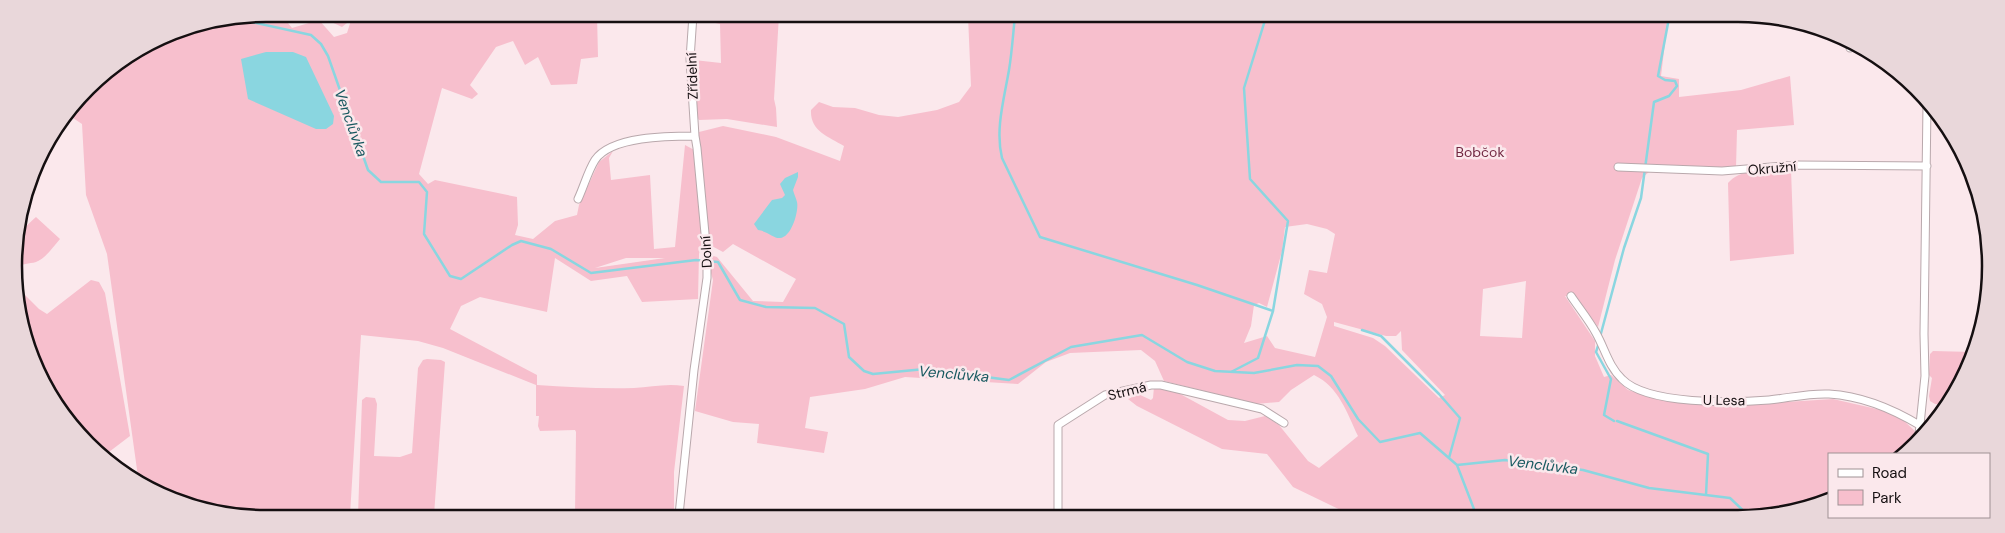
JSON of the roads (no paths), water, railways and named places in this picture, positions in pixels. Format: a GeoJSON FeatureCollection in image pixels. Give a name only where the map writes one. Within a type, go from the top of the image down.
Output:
{"type":"FeatureCollection","features":[{"type":"Feature","properties":{"kind":"street","name":"Zřídelní"},"geometry":{"type":"LineString","coordinates":[[693,22],[690,59],[695,136]]}},
{"type":"Feature","properties":{"kind":"street"},"geometry":{"type":"LineString","coordinates":[[1921,426],[1926,376],[1924,334],[1927,112]]}},
{"type":"Feature","properties":{"kind":"street"},"geometry":{"type":"LineString","coordinates":[[578,199],[596,160],[603,152],[612,147],[662,136],[695,136]]}},
{"type":"Feature","properties":{"kind":"street","name":"Dolní"},"geometry":{"type":"LineString","coordinates":[[680,510],[694,370],[706,292],[707,254],[695,136]]}},
{"type":"Feature","properties":{"kind":"street","name":"Okružní"},"geometry":{"type":"LineString","coordinates":[[1618,167],[1722,171],[1797,165],[1927,166]]}},
{"type":"Feature","properties":{"kind":"street","name":"U Lesa"},"geometry":{"type":"LineString","coordinates":[[1571,296],[1596,334],[1612,368],[1623,381],[1641,391],[1655,395],[1722,402],[1830,394],[1876,404],[1893,410],[1921,426]]}},
{"type":"Feature","properties":{"kind":"street","name":"Strmá"},"geometry":{"type":"LineString","coordinates":[[1058,510],[1058,425],[1105,395],[1151,385],[1161,385],[1262,409],[1284,423]]}},
{"type":"Feature","properties":{"kind":"water"},"geometry":{"type":"Polygon","coordinates":[[[266,52],[293,52],[306,57],[334,116],[333,124],[326,129],[316,129],[248,99],[241,59],[266,52]]]}},
{"type":"Feature","properties":{"kind":"water"},"geometry":{"type":"Polygon","coordinates":[[[798,172],[793,190],[797,202],[797,211],[794,223],[788,233],[778,238],[758,230],[754,224],[772,200],[782,198],[785,195],[780,184],[785,178],[798,172]]]}},
{"type":"Feature","properties":{"kind":"waterway"},"geometry":{"type":"LineString","coordinates":[[1014,22],[1010,63],[1001,114],[1000,147],[1002,158],[1040,237],[1197,285],[1273,311]]}},
{"type":"Feature","properties":{"kind":"waterway"},"geometry":{"type":"LineString","coordinates":[[1231,372],[1258,358],[1273,311],[1288,221],[1250,179],[1244,88],[1264,22]]}},
{"type":"Feature","properties":{"kind":"waterway","name":"Bobčok"},"geometry":{"type":"LineString","coordinates":[[1600,337],[1624,248],[1641,198],[1654,102],[1669,96],[1677,86],[1675,81],[1665,80],[1658,76],[1668,22]]}},
{"type":"Feature","properties":{"kind":"waterway","name":"Venclůvka"},"geometry":{"type":"LineString","coordinates":[[255,23],[311,35],[321,44],[328,56],[368,170],[381,182],[419,182],[427,192],[424,234],[450,276],[461,279],[521,241],[551,249],[591,273],[696,260],[718,262],[740,300],[766,307],[815,308],[844,324],[849,357],[864,371],[873,374],[925,369],[1009,380],[1071,347],[1142,335],[1187,362],[1215,371],[1254,373],[1297,365],[1318,366],[1331,376],[1358,419],[1380,442],[1420,433],[1457,465],[1505,460],[1583,470],[1649,488],[1730,498],[1743,510]]}},
{"type":"Feature","properties":{"kind":"waterway"},"geometry":{"type":"LineString","coordinates":[[1362,330],[1381,336],[1439,394],[1460,418],[1449,458]]}},
{"type":"Feature","properties":{"kind":"waterway","name":"Bobčok"},"geometry":{"type":"LineString","coordinates":[[1599,343],[1596,352],[1611,379],[1604,415],[1614,421]]}},
{"type":"Feature","properties":{"kind":"waterway","name":"Bobčok"},"geometry":{"type":"LineString","coordinates":[[1617,421],[1708,454],[1706,495]]}},
{"type":"Feature","properties":{"kind":"waterway"},"geometry":{"type":"LineString","coordinates":[[1457,465],[1474,510]]}}]}
